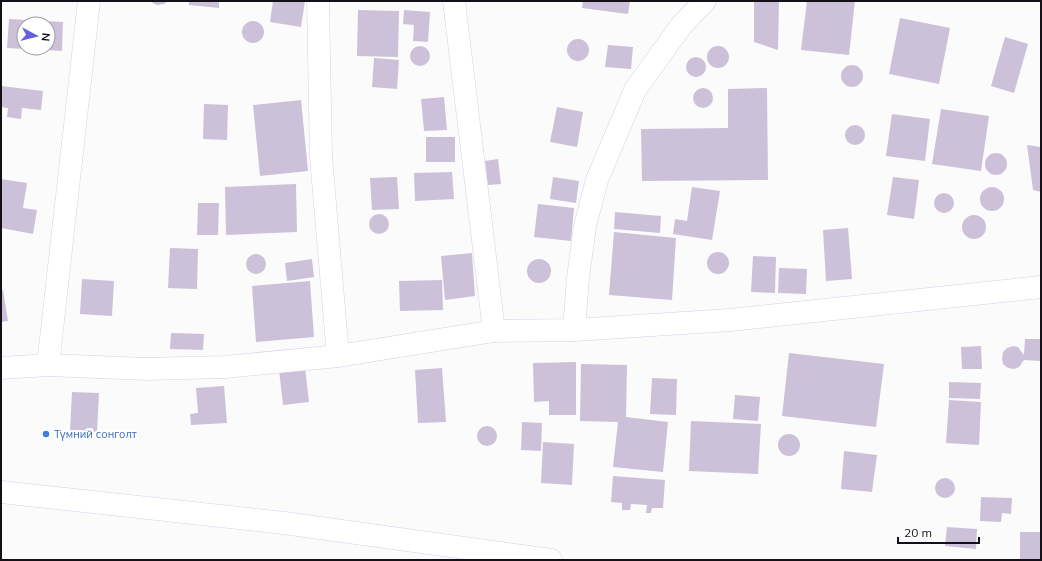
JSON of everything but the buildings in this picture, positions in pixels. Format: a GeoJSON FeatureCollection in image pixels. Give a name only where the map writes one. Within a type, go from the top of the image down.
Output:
{"type":"FeatureCollection","features":[{"type":"Feature","properties":{"kind":"street"},"geometry":{"type":"LineString","coordinates":[[48,365],[88,1]]}},
{"type":"Feature","properties":{"kind":"street"},"geometry":{"type":"LineString","coordinates":[[454,1],[494,331]]}},
{"type":"Feature","properties":{"kind":"street"},"geometry":{"type":"LineString","coordinates":[[574,330],[578,278],[585,226],[597,180],[635,90],[681,26],[705,1]]}},
{"type":"Feature","properties":{"kind":"street"},"geometry":{"type":"LineString","coordinates":[[318,2],[321,157],[338,356]]}},
{"type":"Feature","properties":{"kind":"street"},"geometry":{"type":"LineString","coordinates":[[1,368],[48,365],[163,369],[225,366],[338,356],[494,331],[574,330],[730,320],[1041,287]]}},
{"type":"Feature","properties":{"kind":"street"},"geometry":{"type":"LineString","coordinates":[[1,492],[284,524],[551,560]]}},
{"type":"Feature","properties":{"kind":"place","name":"Түмний сонголт"},"geometry":{"type":"Point","coordinates":[46,434]}}]}
